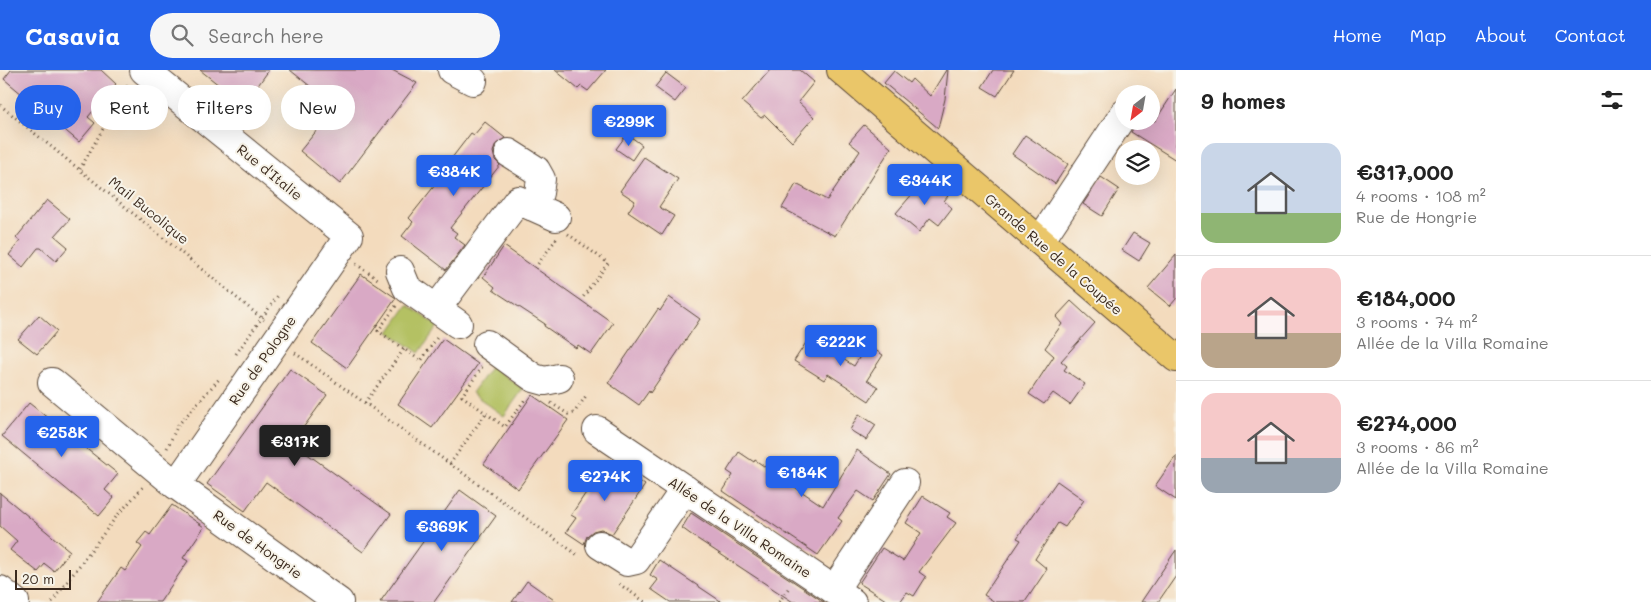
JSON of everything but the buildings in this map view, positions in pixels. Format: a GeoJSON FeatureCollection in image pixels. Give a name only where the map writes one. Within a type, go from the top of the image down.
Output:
{"type":"FeatureCollection","features":[{"type":"Feature","properties":{"kind":"main road","name":"Grande Rue de la Coupée"},"geometry":{"type":"LineString","coordinates":[[841,70],[1176,358]]}},
{"type":"Feature","properties":{"kind":"street","name":"Rue d'Italie"},"geometry":{"type":"LineString","coordinates":[[138,74],[349,236]]}},
{"type":"Feature","properties":{"kind":"street"},"geometry":{"type":"LineString","coordinates":[[1040,242],[1115,128]]}},
{"type":"Feature","properties":{"kind":"street"},"geometry":{"type":"LineString","coordinates":[[509,152],[536,170],[541,179],[539,193],[530,206]]}},
{"type":"Feature","properties":{"kind":"street"},"geometry":{"type":"LineString","coordinates":[[443,300],[518,200],[556,217]]}},
{"type":"Feature","properties":{"kind":"street","name":"Rue de Pologne"},"geometry":{"type":"LineString","coordinates":[[166,477],[276,340],[349,236]]}},
{"type":"Feature","properties":{"kind":"street"},"geometry":{"type":"LineString","coordinates":[[400,271],[407,288],[449,329]]}},
{"type":"Feature","properties":{"kind":"street"},"geometry":{"type":"LineString","coordinates":[[485,355],[534,378],[545,381],[559,378]]}},
{"type":"Feature","properties":{"kind":"street","name":"Rue de Hongrie"},"geometry":{"type":"LineString","coordinates":[[52,382],[166,477],[339,602]]}},
{"type":"Feature","properties":{"kind":"street","name":"Allée de la Villa Romaine"},"geometry":{"type":"LineString","coordinates":[[597,430],[843,596],[905,483]]}},
{"type":"Feature","properties":{"kind":"street"},"geometry":{"type":"LineString","coordinates":[[600,545],[627,562],[636,560],[685,489]]}},
{"type":"Feature","properties":{"kind":"street"},"geometry":{"type":"LineString","coordinates":[[0,590],[15,602]]}},
{"type":"Feature","properties":{"kind":"path"},"geometry":{"type":"LineString","coordinates":[[80,169],[138,74]]}},
{"type":"Feature","properties":{"kind":"path","name":"Mail Bucolique"},"geometry":{"type":"LineString","coordinates":[[0,104],[262,316],[276,340]]}},
{"type":"Feature","properties":{"kind":"path"},"geometry":{"type":"LineString","coordinates":[[536,268],[563,230],[608,263],[581,300]]}},
{"type":"Feature","properties":{"kind":"path"},"geometry":{"type":"LineString","coordinates":[[233,360],[284,287]]}},
{"type":"Feature","properties":{"kind":"path"},"geometry":{"type":"LineString","coordinates":[[397,304],[378,331],[421,361],[449,329]]}},
{"type":"Feature","properties":{"kind":"path"},"geometry":{"type":"LineString","coordinates":[[276,340],[532,523]]}},
{"type":"Feature","properties":{"kind":"path"},"geometry":{"type":"LineString","coordinates":[[365,403],[404,349]]}},
{"type":"Feature","properties":{"kind":"path"},"geometry":{"type":"LineString","coordinates":[[485,355],[462,396],[504,427],[526,396]]}},
{"type":"Feature","properties":{"kind":"path"},"geometry":{"type":"LineString","coordinates":[[52,602],[116,517],[166,477],[178,424],[223,375]]}},
{"type":"Feature","properties":{"kind":"path"},"geometry":{"type":"LineString","coordinates":[[450,464],[486,413]]}},
{"type":"Feature","properties":{"kind":"green space"},"geometry":{"type":"Polygon","coordinates":[[[408,305],[438,326],[419,353],[389,332],[408,305]]]}},
{"type":"Feature","properties":{"kind":"green space"},"geometry":{"type":"Polygon","coordinates":[[[491,366],[523,389],[504,416],[472,393],[491,366]]]}}]}
